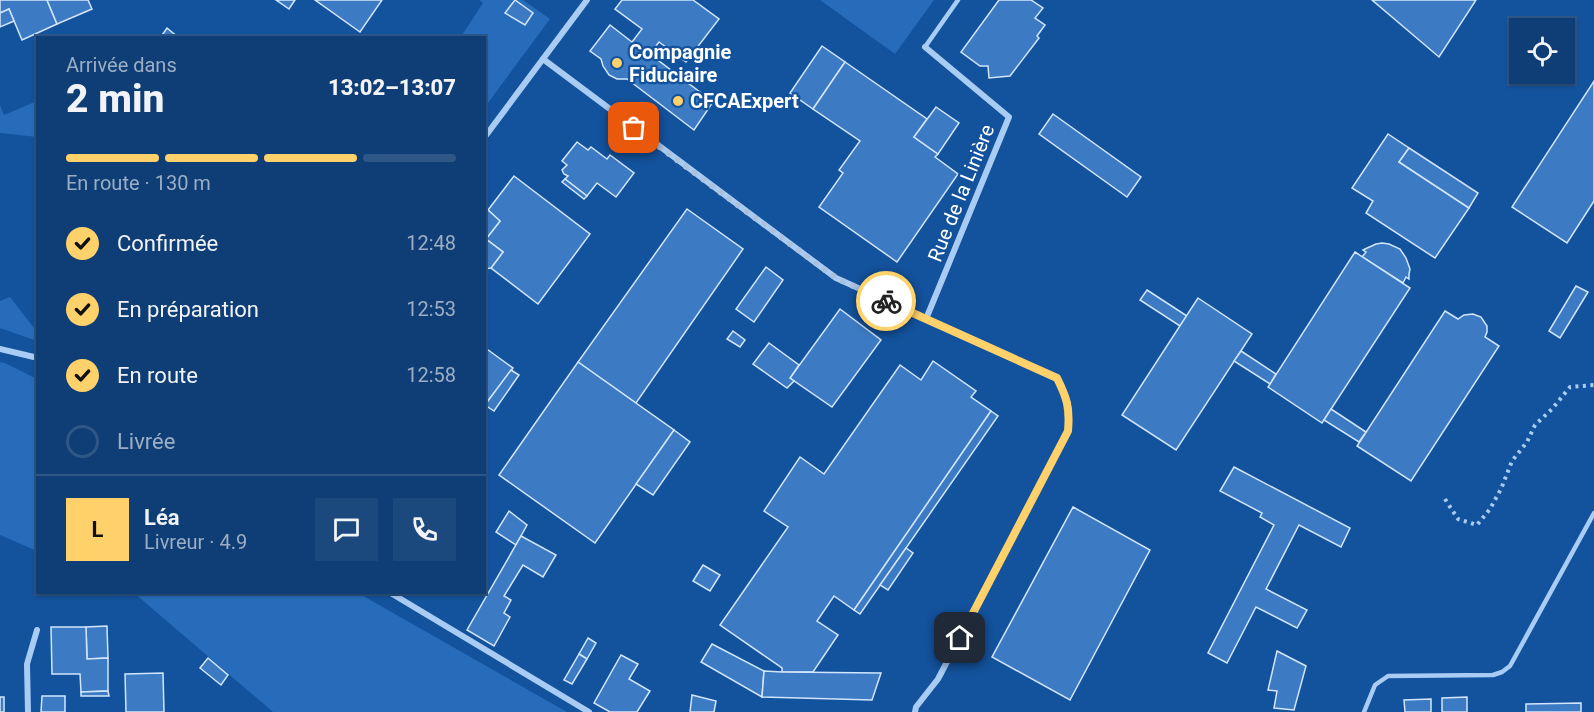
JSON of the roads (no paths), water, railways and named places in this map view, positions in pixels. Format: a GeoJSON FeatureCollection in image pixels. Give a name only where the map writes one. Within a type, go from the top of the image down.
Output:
{"type":"FeatureCollection","features":[{"type":"Feature","properties":{"kind":"street"},"geometry":{"type":"LineString","coordinates":[[486,135],[587,0]]}},
{"type":"Feature","properties":{"kind":"street","name":"Rue de la Linière"},"geometry":{"type":"LineString","coordinates":[[925,47],[1009,117],[926,319]]}},
{"type":"Feature","properties":{"kind":"street"},"geometry":{"type":"LineString","coordinates":[[543,59],[836,278],[1057,378],[1067,399],[1070,414],[1068,431],[938,679],[916,707],[915,712]]}},
{"type":"Feature","properties":{"kind":"street"},"geometry":{"type":"LineString","coordinates":[[0,349],[36,358]]}},
{"type":"Feature","properties":{"kind":"street"},"geometry":{"type":"LineString","coordinates":[[392,594],[589,712]]}},
{"type":"Feature","properties":{"kind":"street"},"geometry":{"type":"LineString","coordinates":[[28,712],[27,664],[37,630]]}},
{"type":"Feature","properties":{"kind":"lane","name":"Rue de la Linière"},"geometry":{"type":"LineString","coordinates":[[925,47],[958,0]]}},
{"type":"Feature","properties":{"kind":"lane"},"geometry":{"type":"LineString","coordinates":[[1364,712],[1375,685],[1388,676],[1493,675],[1510,666],[1594,513]]}},
{"type":"Feature","properties":{"kind":"place","name":"Compagnie Fiduciaire"},"geometry":{"type":"Point","coordinates":[617,63]}},
{"type":"Feature","properties":{"kind":"place","name":"CFCAExpert"},"geometry":{"type":"Point","coordinates":[678,101]}}]}
